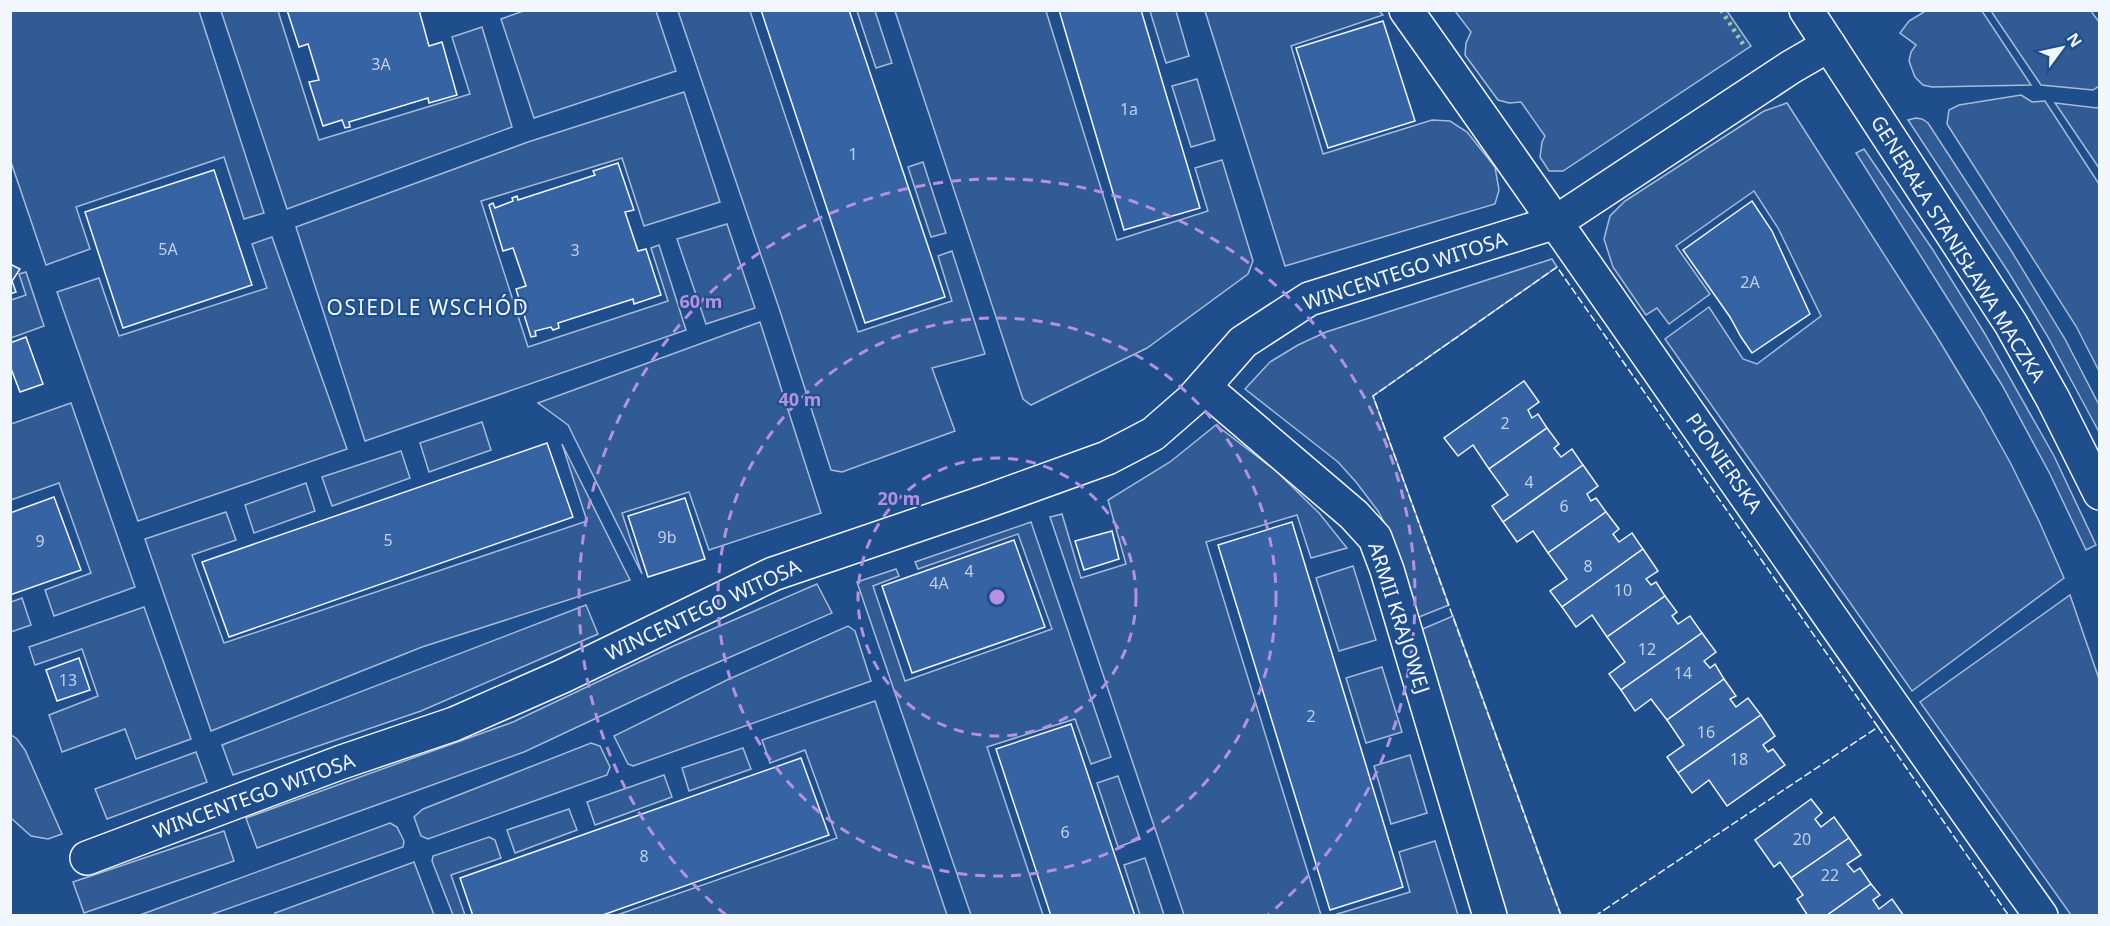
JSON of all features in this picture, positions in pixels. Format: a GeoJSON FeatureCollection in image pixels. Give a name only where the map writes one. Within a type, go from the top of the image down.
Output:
{"type":"FeatureCollection","features":[{"type":"Feature","properties":{"kind":"street","name":"PIONIERSKA"},"geometry":{"type":"LineString","coordinates":[[1406,10],[1556,222],[1895,712],[2041,915]]}},
{"type":"Feature","properties":{"kind":"street","name":"GENERAŁA STANISŁAWA MACZKA"},"geometry":{"type":"LineString","coordinates":[[1806,10],[2011,324],[2053,399],[2100,493]]}},
{"type":"Feature","properties":{"kind":"street","name":"WINCENTEGO WITOSA"},"geometry":{"type":"LineString","coordinates":[[87,858],[342,762],[454,724],[563,676],[773,574],[1107,458],[1153,434],[1192,400],[1243,342],[1309,299],[1556,222],[1779,75],[1829,45]]}},
{"type":"Feature","properties":{"kind":"street","name":"ARMII KRAJOWEJ"},"geometry":{"type":"LineString","coordinates":[[1204,387],[1354,515],[1375,538],[1387,570],[1490,915]]}},
{"type":"Feature","properties":{"kind":"shaded area"},"geometry":{"type":"Polygon","coordinates":[[[526,10],[656,11],[676,71],[534,118],[501,19],[526,10]]]}},
{"type":"Feature","properties":{"kind":"shaded area"},"geometry":{"type":"Polygon","coordinates":[[[1927,10],[1982,11],[2031,85],[1932,87],[1923,85],[1915,77],[1909,61],[1916,45],[1900,33],[1909,21],[1927,10]]]}},
{"type":"Feature","properties":{"kind":"shaded area"},"geometry":{"type":"Polygon","coordinates":[[[10,11],[199,11],[264,213],[244,219],[224,157],[76,207],[90,249],[46,265],[11,162],[10,11]]]}},
{"type":"Feature","properties":{"kind":"shaded area"},"geometry":{"type":"Polygon","coordinates":[[[221,11],[278,11],[319,140],[470,94],[452,37],[482,27],[512,127],[287,209],[221,11]]]}},
{"type":"Feature","properties":{"kind":"shaded area"},"geometry":{"type":"Polygon","coordinates":[[[678,11],[750,11],[858,332],[952,301],[938,256],[952,251],[985,354],[932,368],[955,431],[842,472],[831,470],[779,308],[678,11]]]}},
{"type":"Feature","properties":{"kind":"shaded area"},"geometry":{"type":"Polygon","coordinates":[[[857,11],[875,11],[892,63],[876,68],[857,11]]]}},
{"type":"Feature","properties":{"kind":"shaded area"},"geometry":{"type":"Polygon","coordinates":[[[895,11],[1046,11],[1117,240],[1208,211],[1195,168],[1222,160],[1253,261],[1248,274],[1147,348],[1031,405],[1023,399],[895,11]]]}},
{"type":"Feature","properties":{"kind":"shaded area"},"geometry":{"type":"Polygon","coordinates":[[[1150,11],[1176,11],[1189,56],[1166,63],[1150,11]]]}},
{"type":"Feature","properties":{"kind":"shaded area"},"geometry":{"type":"Polygon","coordinates":[[[1205,11],[1379,11],[1383,15],[1291,46],[1323,154],[1432,120],[1450,121],[1467,132],[1495,167],[1499,190],[1495,204],[1285,266],[1205,11]]]}},
{"type":"Feature","properties":{"kind":"shaded area"},"geometry":{"type":"Polygon","coordinates":[[[1455,11],[1727,11],[1751,46],[1563,171],[1549,171],[1540,157],[1545,136],[1521,102],[1509,103],[1498,100],[1465,55],[1466,43],[1471,32],[1455,11]]]}},
{"type":"Feature","properties":{"kind":"shaded area"},"geometry":{"type":"Polygon","coordinates":[[[1991,11],[2091,11],[2099,22],[2099,86],[2093,90],[2041,85],[1991,11]]]}},
{"type":"Feature","properties":{"kind":"shaded area"},"geometry":{"type":"Polygon","coordinates":[[[1197,79],[1215,140],[1191,147],[1172,86],[1197,79]]]}},
{"type":"Feature","properties":{"kind":"shaded area"},"geometry":{"type":"Polygon","coordinates":[[[684,92],[720,202],[644,226],[622,158],[481,201],[528,347],[668,301],[651,248],[659,245],[686,330],[365,441],[296,227],[528,142],[684,92]]]}},
{"type":"Feature","properties":{"kind":"shaded area"},"geometry":{"type":"Polygon","coordinates":[[[2021,95],[2032,102],[2045,101],[2099,184],[2099,371],[2076,326],[1947,124],[1949,110],[1959,105],[2021,95]]]}},
{"type":"Feature","properties":{"kind":"shaded area"},"geometry":{"type":"Polygon","coordinates":[[[1787,103],[1937,337],[1981,410],[2011,464],[2064,578],[1912,691],[1665,339],[1709,307],[1743,359],[1757,364],[1821,316],[1778,228],[1754,191],[1676,246],[1710,294],[1669,324],[1657,308],[1646,315],[1613,267],[1604,239],[1610,216],[1625,201],[1764,111],[1787,103]]]}},
{"type":"Feature","properties":{"kind":"shaded area"},"geometry":{"type":"Polygon","coordinates":[[[2055,103],[2097,108],[2099,106],[2099,168],[2055,103]]]}},
{"type":"Feature","properties":{"kind":"shaded area"},"geometry":{"type":"Polygon","coordinates":[[[1916,118],[1928,123],[2012,252],[2065,339],[2099,405],[2099,432],[2048,337],[2009,273],[1908,120],[1916,118]]]}},
{"type":"Feature","properties":{"kind":"shaded area"},"geometry":{"type":"Polygon","coordinates":[[[1864,149],[1933,250],[1985,334],[2054,456],[2096,545],[2086,550],[2050,474],[2002,385],[1856,153],[1864,149]]]}},
{"type":"Feature","properties":{"kind":"shaded area"},"geometry":{"type":"Polygon","coordinates":[[[923,162],[946,233],[931,237],[908,167],[923,162]]]}},
{"type":"Feature","properties":{"kind":"shaded area"},"geometry":{"type":"Polygon","coordinates":[[[727,224],[755,308],[706,324],[677,239],[727,224]]]}},
{"type":"Feature","properties":{"kind":"shaded area"},"geometry":{"type":"Polygon","coordinates":[[[272,237],[347,449],[138,521],[57,292],[99,278],[119,336],[267,288],[252,244],[272,237]]]}},
{"type":"Feature","properties":{"kind":"shaded area"},"geometry":{"type":"Polygon","coordinates":[[[1552,259],[1557,267],[1373,396],[1449,605],[1414,619],[1394,541],[1378,511],[1338,462],[1245,389],[1270,362],[1326,332],[1552,259]]]}},
{"type":"Feature","properties":{"kind":"shaded area"},"geometry":{"type":"Polygon","coordinates":[[[26,272],[44,326],[11,338],[11,300],[26,295],[19,274],[26,272]]]}},
{"type":"Feature","properties":{"kind":"shaded area"},"geometry":{"type":"Polygon","coordinates":[[[760,322],[821,513],[709,550],[689,492],[622,513],[642,574],[568,425],[538,403],[760,322]]]}},
{"type":"Feature","properties":{"kind":"shaded area"},"geometry":{"type":"Polygon","coordinates":[[[71,403],[135,587],[54,616],[45,590],[91,573],[59,483],[11,500],[11,424],[71,403]]]}},
{"type":"Feature","properties":{"kind":"shaded area"},"geometry":{"type":"Polygon","coordinates":[[[482,422],[491,450],[429,472],[420,443],[482,422]]]}},
{"type":"Feature","properties":{"kind":"shaded area"},"geometry":{"type":"Polygon","coordinates":[[[1216,425],[1275,470],[1319,513],[1347,548],[1311,558],[1297,515],[1206,542],[1321,915],[1184,915],[1050,517],[1062,514],[1081,578],[1126,564],[1108,500],[1170,462],[1216,425]]]}},
{"type":"Feature","properties":{"kind":"shaded area"},"geometry":{"type":"Polygon","coordinates":[[[562,444],[630,580],[422,647],[211,731],[145,539],[226,512],[236,540],[192,555],[224,643],[587,521],[562,444]]]}},
{"type":"Feature","properties":{"kind":"shaded area"},"geometry":{"type":"Polygon","coordinates":[[[401,451],[410,478],[332,506],[322,477],[401,451]]]}},
{"type":"Feature","properties":{"kind":"shaded area"},"geometry":{"type":"Polygon","coordinates":[[[306,483],[315,511],[254,533],[245,505],[306,483]]]}},
{"type":"Feature","properties":{"kind":"shaded area"},"geometry":{"type":"Polygon","coordinates":[[[1031,522],[1111,757],[1091,764],[1075,719],[987,747],[1043,915],[971,915],[857,582],[896,569],[899,576],[873,586],[905,681],[1052,629],[1018,534],[918,569],[915,562],[1031,522]]]}},
{"type":"Feature","properties":{"kind":"shaded area"},"geometry":{"type":"Polygon","coordinates":[[[1353,566],[1376,640],[1339,651],[1316,578],[1353,566]]]}},
{"type":"Feature","properties":{"kind":"shaded area"},"geometry":{"type":"Polygon","coordinates":[[[817,584],[832,613],[684,677],[524,752],[257,848],[246,818],[513,722],[671,647],[817,584]]]}},
{"type":"Feature","properties":{"kind":"shaded area"},"geometry":{"type":"Polygon","coordinates":[[[2070,595],[2099,679],[2099,915],[2071,915],[1920,702],[2070,595]]]}},
{"type":"Feature","properties":{"kind":"shaded area"},"geometry":{"type":"Polygon","coordinates":[[[22,598],[31,625],[11,632],[11,602],[22,598]]]}},
{"type":"Feature","properties":{"kind":"shaded area"},"geometry":{"type":"Polygon","coordinates":[[[586,605],[598,634],[421,711],[233,775],[222,745],[586,605]]]}},
{"type":"Feature","properties":{"kind":"shaded area"},"geometry":{"type":"Polygon","coordinates":[[[144,607],[191,739],[136,759],[125,729],[62,752],[49,715],[98,696],[82,649],[35,665],[29,647],[144,607]]]}},
{"type":"Feature","properties":{"kind":"shaded area"},"geometry":{"type":"Polygon","coordinates":[[[1453,616],[1561,915],[1505,915],[1418,631],[1453,616]]]}},
{"type":"Feature","properties":{"kind":"shaded area"},"geometry":{"type":"Polygon","coordinates":[[[848,626],[855,631],[871,681],[633,766],[628,764],[614,736],[727,680],[848,626]]]}},
{"type":"Feature","properties":{"kind":"shaded area"},"geometry":{"type":"Polygon","coordinates":[[[1382,667],[1402,732],[1366,743],[1346,678],[1382,667]]]}},
{"type":"Feature","properties":{"kind":"shaded area"},"geometry":{"type":"Polygon","coordinates":[[[875,701],[947,915],[617,915],[837,838],[805,750],[770,763],[762,740],[875,701]]]}},
{"type":"Feature","properties":{"kind":"shaded area"},"geometry":{"type":"Polygon","coordinates":[[[10,734],[25,750],[62,834],[48,839],[31,836],[11,818],[10,734]]]}},
{"type":"Feature","properties":{"kind":"shaded area"},"geometry":{"type":"Polygon","coordinates":[[[591,743],[600,746],[610,767],[607,775],[428,839],[421,836],[414,817],[423,809],[591,743]]]}},
{"type":"Feature","properties":{"kind":"shaded area"},"geometry":{"type":"Polygon","coordinates":[[[743,748],[751,769],[689,791],[682,768],[743,748]]]}},
{"type":"Feature","properties":{"kind":"shaded area"},"geometry":{"type":"Polygon","coordinates":[[[196,752],[207,782],[107,819],[95,789],[196,752]]]}},
{"type":"Feature","properties":{"kind":"shaded area"},"geometry":{"type":"Polygon","coordinates":[[[1410,755],[1427,813],[1391,824],[1374,766],[1410,755]]]}},
{"type":"Feature","properties":{"kind":"shaded area"},"geometry":{"type":"Polygon","coordinates":[[[664,775],[672,797],[595,825],[587,802],[664,775]]]}},
{"type":"Feature","properties":{"kind":"shaded area"},"geometry":{"type":"Polygon","coordinates":[[[1118,776],[1140,839],[1118,847],[1097,783],[1118,776]]]}},
{"type":"Feature","properties":{"kind":"shaded area"},"geometry":{"type":"Polygon","coordinates":[[[569,809],[577,830],[515,853],[507,830],[569,809]]]}},
{"type":"Feature","properties":{"kind":"shaded area"},"geometry":{"type":"Polygon","coordinates":[[[390,823],[397,827],[404,841],[403,847],[210,915],[140,915],[390,823]]]}},
{"type":"Feature","properties":{"kind":"shaded area"},"geometry":{"type":"Polygon","coordinates":[[[224,831],[234,861],[84,913],[73,882],[224,831]]]}},
{"type":"Feature","properties":{"kind":"shaded area"},"geometry":{"type":"Polygon","coordinates":[[[489,837],[495,840],[501,858],[451,875],[465,915],[453,915],[432,861],[433,856],[489,837]]]}},
{"type":"Feature","properties":{"kind":"shaded area"},"geometry":{"type":"Polygon","coordinates":[[[1435,841],[1458,915],[1334,915],[1410,892],[1399,852],[1435,841]]]}},
{"type":"Feature","properties":{"kind":"shaded area"},"geometry":{"type":"Polygon","coordinates":[[[1145,858],[1164,915],[1140,915],[1124,865],[1145,858]]]}},
{"type":"Feature","properties":{"kind":"shaded area"},"geometry":{"type":"Polygon","coordinates":[[[414,862],[434,915],[275,915],[275,913],[414,862]]]}},
{"type":"Feature","properties":{"kind":"building"},"geometry":{"type":"Polygon","coordinates":[[[287,10],[419,10],[429,46],[442,42],[457,95],[429,103],[428,98],[349,122],[350,127],[345,128],[342,120],[323,126],[309,82],[319,80],[308,44],[299,47],[287,10]]]}},
{"type":"Feature","properties":{"kind":"building"},"geometry":{"type":"Polygon","coordinates":[[[761,10],[849,10],[945,297],[865,323],[761,10]]]}},
{"type":"Feature","properties":{"kind":"building"},"geometry":{"type":"Polygon","coordinates":[[[1059,10],[1141,10],[1200,208],[1124,230],[1059,10]]]}},
{"type":"Feature","properties":{"kind":"building"},"geometry":{"type":"Polygon","coordinates":[[[1383,21],[1415,121],[1328,148],[1296,48],[1383,21]]]}},
{"type":"Feature","properties":{"kind":"building"},"geometry":{"type":"Polygon","coordinates":[[[618,163],[634,210],[625,212],[638,251],[646,249],[661,295],[634,304],[633,299],[558,323],[559,328],[553,330],[551,327],[535,331],[536,336],[531,337],[516,289],[526,286],[513,248],[503,251],[489,205],[493,203],[495,208],[513,201],[512,198],[517,196],[518,200],[595,175],[593,171],[618,163]]]}},
{"type":"Feature","properties":{"kind":"building"},"geometry":{"type":"Polygon","coordinates":[[[214,170],[252,285],[123,328],[85,212],[214,170]]]}},
{"type":"Feature","properties":{"kind":"building"},"geometry":{"type":"Polygon","coordinates":[[[1752,201],[1772,231],[1810,314],[1752,353],[1683,250],[1752,201]]]}},
{"type":"Feature","properties":{"kind":"building"},"geometry":{"type":"Polygon","coordinates":[[[10,264],[20,269],[12,281],[16,292],[10,294],[10,264]]]}},
{"type":"Feature","properties":{"kind":"building"},"geometry":{"type":"Polygon","coordinates":[[[26,337],[43,384],[20,392],[10,366],[10,343],[26,337]]]}},
{"type":"Feature","properties":{"kind":"building"},"geometry":{"type":"Polygon","coordinates":[[[1524,381],[1539,402],[1528,410],[1532,418],[1538,414],[1547,428],[1489,469],[1473,445],[1458,456],[1444,438],[1524,381]]]}},
{"type":"Feature","properties":{"kind":"building"},"geometry":{"type":"Polygon","coordinates":[[[1547,428],[1559,444],[1554,448],[1561,457],[1572,449],[1583,465],[1503,522],[1492,506],[1508,495],[1489,469],[1547,428]]]}},
{"type":"Feature","properties":{"kind":"building"},"geometry":{"type":"Polygon","coordinates":[[[547,443],[573,517],[229,637],[202,562],[547,443]]]}},
{"type":"Feature","properties":{"kind":"building"},"geometry":{"type":"Polygon","coordinates":[[[1583,465],[1598,486],[1587,494],[1591,501],[1596,498],[1606,512],[1548,553],[1533,531],[1517,542],[1503,522],[1583,465]]]}},
{"type":"Feature","properties":{"kind":"building"},"geometry":{"type":"Polygon","coordinates":[[[54,497],[81,570],[10,595],[10,513],[54,497]]]}},
{"type":"Feature","properties":{"kind":"building"},"geometry":{"type":"Polygon","coordinates":[[[685,498],[705,559],[648,577],[628,516],[685,498]]]}},
{"type":"Feature","properties":{"kind":"building"},"geometry":{"type":"Polygon","coordinates":[[[1606,512],[1619,529],[1613,534],[1619,542],[1632,533],[1643,549],[1562,607],[1550,591],[1567,579],[1548,553],[1606,512]]]}},
{"type":"Feature","properties":{"kind":"building"},"geometry":{"type":"Polygon","coordinates":[[[1292,522],[1403,887],[1330,910],[1218,545],[1292,522]]]}},
{"type":"Feature","properties":{"kind":"building"},"geometry":{"type":"Polygon","coordinates":[[[1112,531],[1119,559],[1084,570],[1075,541],[1112,531]]]}},
{"type":"Feature","properties":{"kind":"building"},"geometry":{"type":"Polygon","coordinates":[[[1014,540],[1045,627],[912,673],[882,586],[1014,540]]]}},
{"type":"Feature","properties":{"kind":"building"},"geometry":{"type":"Polygon","coordinates":[[[1643,549],[1658,571],[1646,579],[1651,585],[1656,582],[1665,596],[1607,637],[1592,615],[1576,627],[1562,607],[1643,549]]]}},
{"type":"Feature","properties":{"kind":"building"},"geometry":{"type":"Polygon","coordinates":[[[1665,596],[1677,612],[1672,616],[1678,624],[1690,616],[1702,633],[1621,690],[1609,674],[1625,662],[1607,637],[1665,596]]]}},
{"type":"Feature","properties":{"kind":"building"},"geometry":{"type":"Polygon","coordinates":[[[1702,633],[1716,652],[1704,661],[1710,668],[1715,664],[1724,679],[1667,720],[1651,699],[1635,711],[1621,690],[1702,633]]]}},
{"type":"Feature","properties":{"kind":"building"},"geometry":{"type":"Polygon","coordinates":[[[79,658],[90,690],[57,701],[46,670],[79,658]]]}},
{"type":"Feature","properties":{"kind":"building"},"geometry":{"type":"Polygon","coordinates":[[[1724,679],[1736,696],[1730,699],[1736,707],[1748,698],[1761,715],[1678,773],[1667,757],[1684,745],[1667,720],[1724,679]]]}},
{"type":"Feature","properties":{"kind":"building"},"geometry":{"type":"Polygon","coordinates":[[[1761,715],[1775,736],[1763,745],[1768,752],[1773,749],[1785,765],[1727,806],[1709,780],[1692,793],[1678,773],[1761,715]]]}},
{"type":"Feature","properties":{"kind":"building"},"geometry":{"type":"Polygon","coordinates":[[[1071,724],[1135,916],[1051,916],[996,749],[1071,724]]]}},
{"type":"Feature","properties":{"kind":"building"},"geometry":{"type":"Polygon","coordinates":[[[801,758],[829,835],[600,916],[473,916],[460,878],[801,758]]]}},
{"type":"Feature","properties":{"kind":"building"},"geometry":{"type":"Polygon","coordinates":[[[1811,799],[1822,813],[1815,819],[1821,827],[1834,817],[1849,838],[1791,878],[1780,862],[1774,867],[1755,840],[1811,799]]]}},
{"type":"Feature","properties":{"kind":"building"},"geometry":{"type":"Polygon","coordinates":[[[1849,838],[1861,855],[1847,864],[1854,872],[1860,868],[1871,884],[1826,916],[1808,916],[1797,899],[1803,895],[1791,878],[1849,838]]]}},
{"type":"Feature","properties":{"kind":"building"},"geometry":{"type":"Polygon","coordinates":[[[1871,884],[1880,895],[1873,900],[1879,909],[1892,899],[1904,916],[1826,916],[1871,884]]]}},
{"type":"Feature","properties":{"kind":"hedge"},"geometry":{"type":"LineString","coordinates":[[1721,10],[1743,44]]}},
{"type":"Feature","properties":{"kind":"fence"},"geometry":{"type":"LineString","coordinates":[[1561,916],[1373,396],[1557,267],[1878,727],[1595,916]]}},
{"type":"Feature","properties":{"kind":"fence"},"geometry":{"type":"LineString","coordinates":[[1878,727],[2009,916]]}},
{"type":"Feature","properties":{"kind":"district","name":"OSIEDLE WSCHÓD"},"geometry":{"type":"Point","coordinates":[428,308]}}]}
